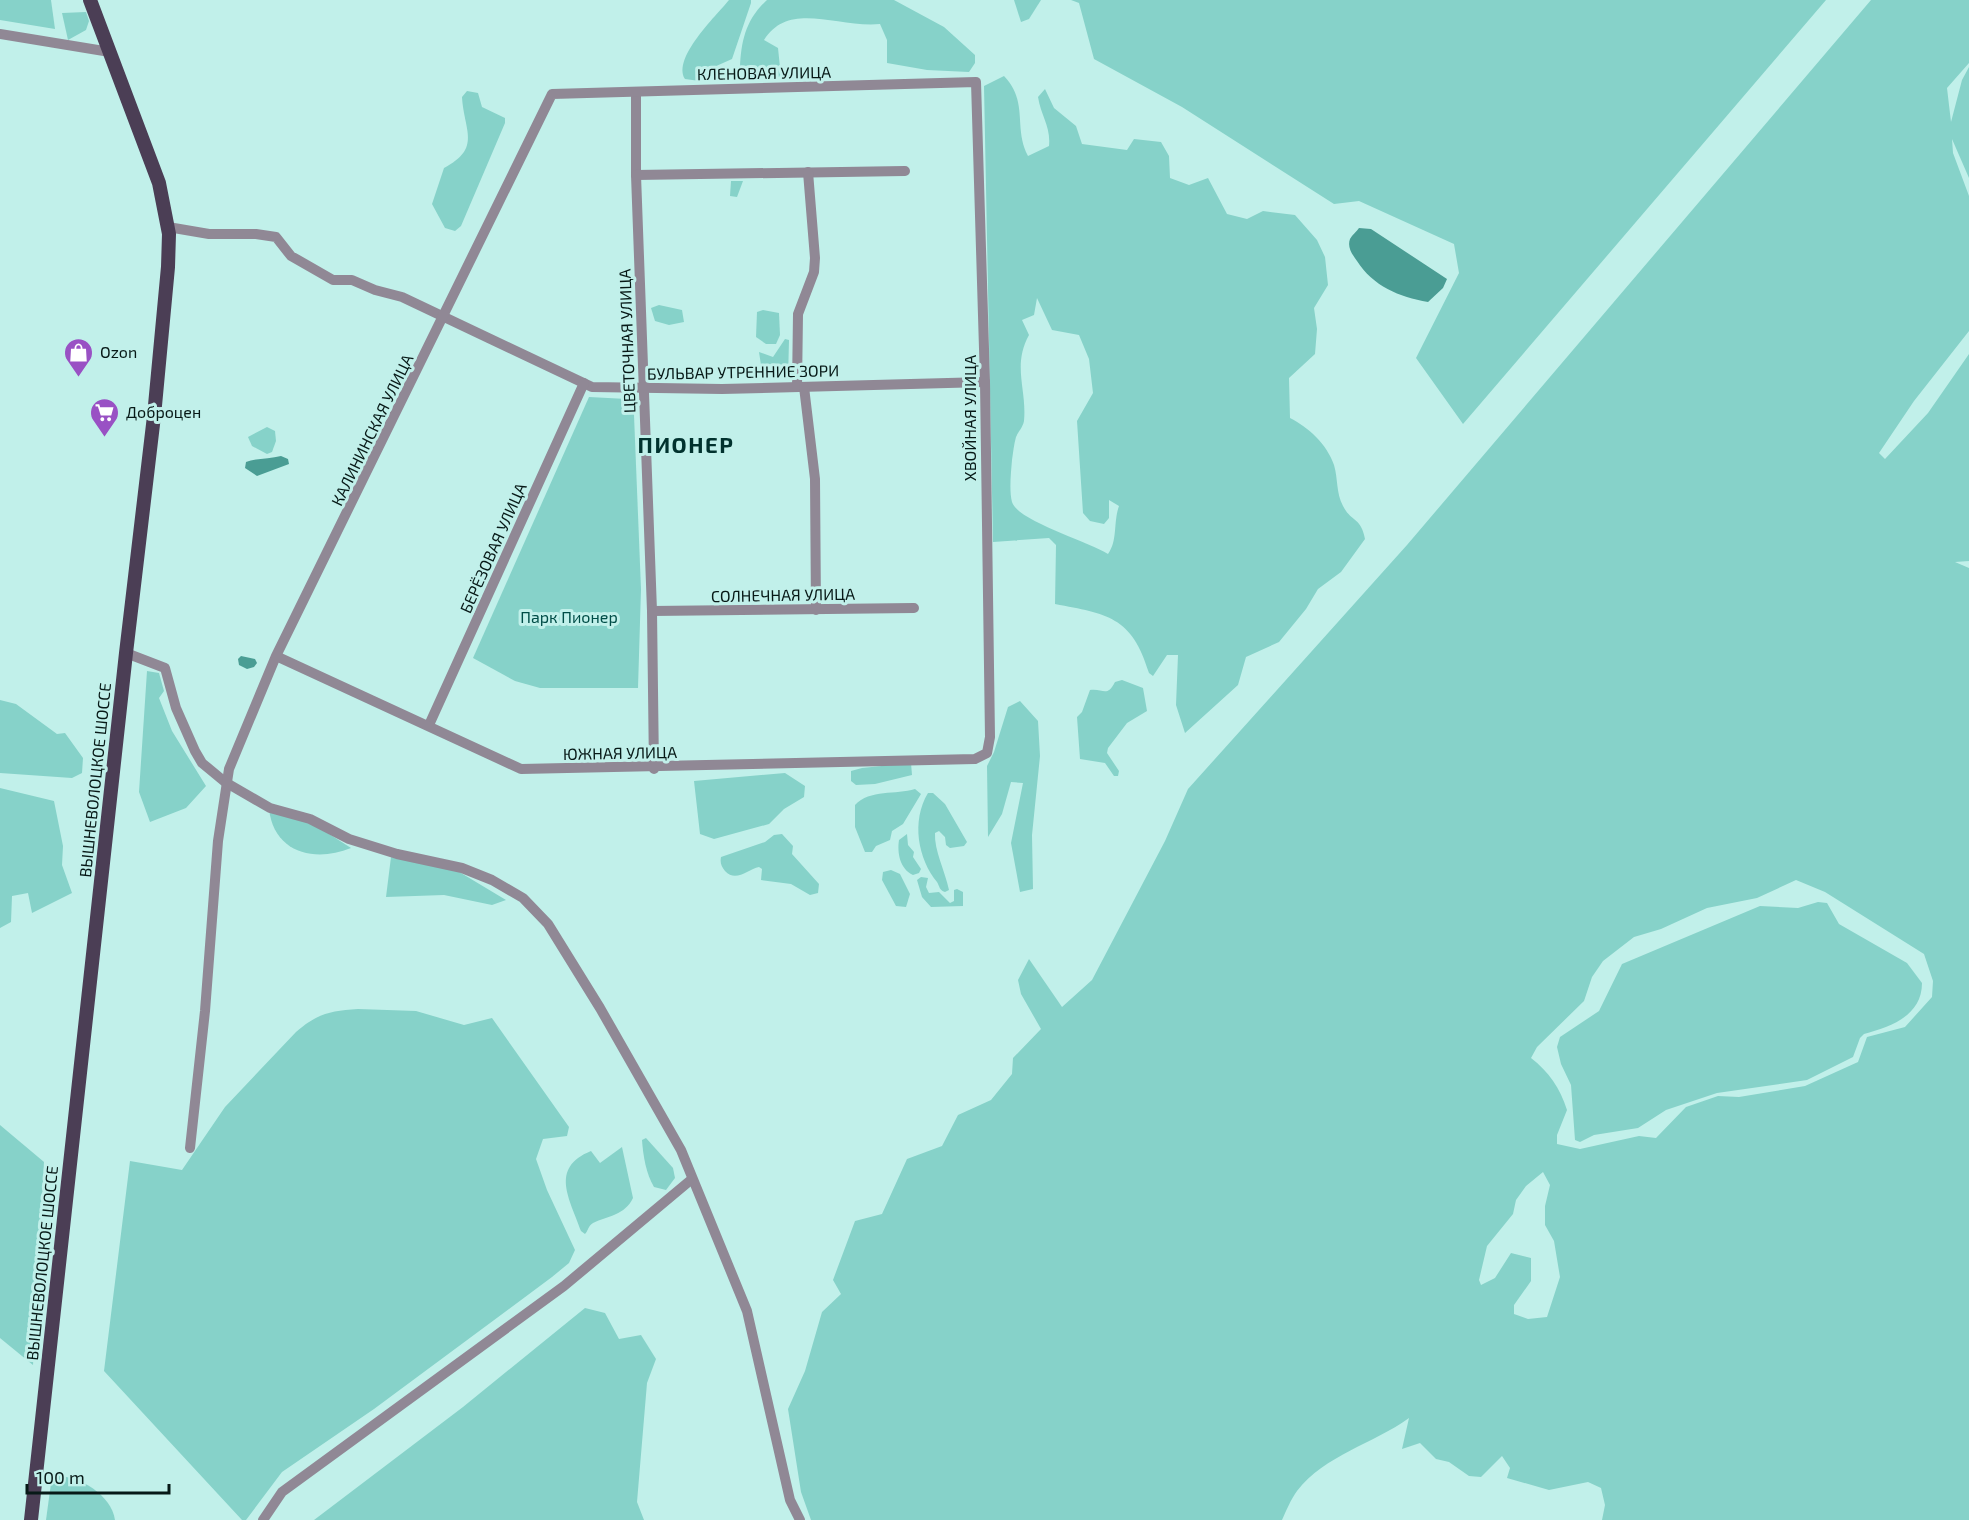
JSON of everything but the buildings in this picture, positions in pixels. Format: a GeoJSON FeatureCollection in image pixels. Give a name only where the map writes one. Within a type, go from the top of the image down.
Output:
{"type":"FeatureCollection","features":[{"type":"Feature","properties":{"kind":"main road","name":"ВЫШНЕВОЛОЦКОЕ ШОССЕ"},"geometry":{"type":"LineString","coordinates":[[31,1520],[155,407],[168,267],[168,227],[154,167],[90,0]]}},
{"type":"Feature","properties":{"kind":"street"},"geometry":{"type":"LineString","coordinates":[[0,34],[110,52]]}},
{"type":"Feature","properties":{"kind":"street","name":"КЛЕНОВАЯ УЛИЦА"},"geometry":{"type":"LineString","coordinates":[[552,93],[636,93],[976,82]]}},
{"type":"Feature","properties":{"kind":"street","name":"ХВОЙНАЯ УЛИЦА"},"geometry":{"type":"LineString","coordinates":[[976,82],[985,382],[990,736],[987,753]]}},
{"type":"Feature","properties":{"kind":"street","name":"КАЛИНИНСКАЯ УЛИЦА"},"geometry":{"type":"LineString","coordinates":[[190,1148],[206,1011],[218,841],[225,782],[276,656],[445,316],[552,93]]}},
{"type":"Feature","properties":{"kind":"street","name":"ЦВЕТОЧНАЯ УЛИЦА"},"geometry":{"type":"LineString","coordinates":[[636,93],[636,175],[652,611],[654,768]]}},
{"type":"Feature","properties":{"kind":"street"},"geometry":{"type":"LineString","coordinates":[[636,175],[905,171]]}},
{"type":"Feature","properties":{"kind":"street"},"geometry":{"type":"LineString","coordinates":[[808,172],[815,258],[814,272],[798,314],[801,387],[815,479],[816,610]]}},
{"type":"Feature","properties":{"kind":"street","name":"БУЛЬВАР УТРЕННИЕ ЗОРИ"},"geometry":{"type":"LineString","coordinates":[[168,227],[209,234],[256,234],[276,237],[291,256],[333,280],[352,280],[445,316],[592,387],[801,387],[985,382]]}},
{"type":"Feature","properties":{"kind":"street","name":"БЕРЁЗОВАЯ УЛИЦА"},"geometry":{"type":"LineString","coordinates":[[429,725],[584,383]]}},
{"type":"Feature","properties":{"kind":"street","name":"СОЛНЕЧНАЯ УЛИЦА"},"geometry":{"type":"LineString","coordinates":[[652,611],[914,608]]}},
{"type":"Feature","properties":{"kind":"street"},"geometry":{"type":"LineString","coordinates":[[126,653],[165,668],[176,708],[195,751],[202,763],[225,782],[270,808],[310,819],[349,839],[397,854],[462,868],[492,880],[522,898],[548,924],[600,1008],[681,1150],[747,1311],[790,1500],[800,1520]]}},
{"type":"Feature","properties":{"kind":"street","name":"ЮЖНАЯ УЛИЦА"},"geometry":{"type":"LineString","coordinates":[[276,656],[429,725],[521,770],[975,759],[987,753]]}},
{"type":"Feature","properties":{"kind":"street"},"geometry":{"type":"LineString","coordinates":[[263,1520],[282,1492],[564,1286],[692,1179]]}},
{"type":"Feature","properties":{"kind":"green space"},"geometry":{"type":"Polygon","coordinates":[[[0,0],[51,0],[55,29],[0,20],[0,0]]]}},
{"type":"Feature","properties":{"kind":"green space"},"geometry":{"type":"Polygon","coordinates":[[[729,0],[751,0],[732,59],[714,67],[707,82],[685,79],[683,70],[690,49],[706,26],[729,0]]]}},
{"type":"Feature","properties":{"kind":"green space"},"geometry":{"type":"Polygon","coordinates":[[[767,0],[894,0],[944,27],[975,55],[975,63],[969,72],[927,70],[887,63],[887,40],[880,24],[800,18],[787,21],[774,28],[764,40],[778,48],[781,77],[762,75],[740,68],[743,40],[749,23],[767,0]]]}},
{"type":"Feature","properties":{"kind":"green space"},"geometry":{"type":"Polygon","coordinates":[[[1014,0],[1041,0],[1029,19],[1021,22],[1014,0]]]}},
{"type":"Feature","properties":{"kind":"green space"},"geometry":{"type":"Polygon","coordinates":[[[1071,0],[1826,0],[1463,424],[1416,358],[1459,273],[1454,244],[1359,201],[1334,204],[1182,107],[1094,59],[1079,3],[1071,0]]]}},
{"type":"Feature","properties":{"kind":"green space"},"geometry":{"type":"Polygon","coordinates":[[[1871,0],[1969,0],[1969,63],[1947,88],[1951,122],[1962,80],[1969,67],[1969,178],[1952,139],[1953,153],[1969,196],[1969,331],[1914,401],[1879,453],[1885,459],[1928,413],[1969,354],[1969,561],[1955,562],[1969,568],[1969,1520],[1602,1520],[1605,1505],[1601,1488],[1588,1482],[1549,1490],[1507,1478],[1510,1468],[1502,1456],[1481,1477],[1469,1476],[1449,1462],[1436,1459],[1420,1443],[1402,1449],[1409,1418],[1321,1468],[1297,1491],[1282,1520],[811,1520],[801,1492],[788,1409],[805,1371],[822,1312],[841,1294],[833,1280],[855,1221],[882,1214],[907,1159],[942,1146],[958,1115],[991,1100],[1012,1074],[1013,1058],[1041,1029],[1021,994],[1018,980],[1029,959],[1062,1007],[1092,980],[1165,841],[1188,789],[1407,545],[1871,0]],[[1796,880],[1757,898],[1707,908],[1661,929],[1634,937],[1603,961],[1592,977],[1584,1001],[1537,1047],[1531,1058],[1553,1081],[1567,1110],[1557,1135],[1557,1144],[1580,1149],[1639,1136],[1656,1138],[1686,1107],[1718,1096],[1739,1097],[1805,1086],[1858,1062],[1867,1037],[1905,1027],[1932,997],[1933,981],[1924,954],[1825,892],[1796,880]],[[1543,1172],[1526,1186],[1516,1200],[1513,1214],[1487,1246],[1479,1280],[1481,1285],[1495,1278],[1511,1253],[1531,1258],[1531,1281],[1514,1305],[1514,1314],[1528,1319],[1547,1317],[1560,1277],[1554,1241],[1545,1225],[1545,1206],[1550,1185],[1543,1172]]]}},
{"type":"Feature","properties":{"kind":"green space"},"geometry":{"type":"Polygon","coordinates":[[[86,12],[89,21],[86,30],[68,40],[62,13],[86,12]]]}},
{"type":"Feature","properties":{"kind":"green space"},"geometry":{"type":"Polygon","coordinates":[[[1004,76],[1012,86],[1019,105],[1021,135],[1028,156],[1049,146],[1049,133],[1038,97],[1045,89],[1054,108],[1076,126],[1082,144],[1127,150],[1134,139],[1161,142],[1169,156],[1170,178],[1189,185],[1208,178],[1227,214],[1247,219],[1263,211],[1295,215],[1317,240],[1325,257],[1328,285],[1314,308],[1317,329],[1315,354],[1289,378],[1290,418],[1310,431],[1327,450],[1334,465],[1341,501],[1346,511],[1361,527],[1365,539],[1341,572],[1318,589],[1306,609],[1279,642],[1246,657],[1238,685],[1185,733],[1176,705],[1178,655],[1167,655],[1153,676],[1149,673],[1134,640],[1115,621],[1089,611],[1055,604],[1056,545],[1049,538],[993,542],[984,86],[1004,76]],[[1037,298],[1034,315],[1022,320],[1029,335],[1021,357],[1024,421],[1016,437],[1013,451],[1010,481],[1012,502],[1027,516],[1108,554],[1113,543],[1119,506],[1109,500],[1109,518],[1104,524],[1090,521],[1083,513],[1077,421],[1093,393],[1089,359],[1079,335],[1052,330],[1037,298]]]}},
{"type":"Feature","properties":{"kind":"green space"},"geometry":{"type":"Polygon","coordinates":[[[467,91],[478,93],[482,107],[505,118],[505,123],[461,226],[455,231],[445,228],[432,204],[444,168],[456,161],[467,146],[468,138],[462,97],[467,91]]]}},
{"type":"Feature","properties":{"kind":"green space"},"geometry":{"type":"Polygon","coordinates":[[[731,181],[743,181],[737,197],[730,196],[731,181]]]}},
{"type":"Feature","properties":{"kind":"green space"},"geometry":{"type":"Polygon","coordinates":[[[659,305],[682,310],[684,322],[669,325],[655,321],[651,308],[659,305]]]}},
{"type":"Feature","properties":{"kind":"green space"},"geometry":{"type":"Polygon","coordinates":[[[763,310],[779,313],[780,335],[776,344],[766,344],[756,337],[757,312],[763,310]]]}},
{"type":"Feature","properties":{"kind":"green space"},"geometry":{"type":"Polygon","coordinates":[[[785,339],[789,340],[788,379],[763,378],[759,352],[773,357],[785,339]]]}},
{"type":"Feature","properties":{"kind":"green space","name":"Парк Пионер"},"geometry":{"type":"Polygon","coordinates":[[[589,397],[627,399],[634,415],[641,589],[638,688],[540,688],[515,681],[473,658],[589,397]]]}},
{"type":"Feature","properties":{"kind":"green space"},"geometry":{"type":"Polygon","coordinates":[[[267,427],[275,431],[276,441],[272,452],[267,454],[252,446],[248,437],[267,427]]]}},
{"type":"Feature","properties":{"kind":"green space"},"geometry":{"type":"Polygon","coordinates":[[[147,671],[159,673],[164,691],[159,698],[172,731],[206,786],[186,808],[150,822],[139,792],[147,671]]]}},
{"type":"Feature","properties":{"kind":"green space"},"geometry":{"type":"Polygon","coordinates":[[[1122,680],[1143,688],[1147,711],[1127,723],[1108,748],[1107,753],[1119,771],[1118,776],[1114,776],[1105,763],[1080,759],[1077,717],[1082,712],[1090,690],[1107,691],[1115,682],[1122,680]]]}},
{"type":"Feature","properties":{"kind":"green space"},"geometry":{"type":"Polygon","coordinates":[[[0,700],[16,704],[57,734],[65,733],[83,758],[82,773],[72,778],[0,773],[0,700]]]}},
{"type":"Feature","properties":{"kind":"green space"},"geometry":{"type":"Polygon","coordinates":[[[1020,701],[1038,721],[1040,756],[1032,835],[1033,889],[1020,892],[1011,843],[1023,783],[1011,782],[1002,814],[988,837],[987,766],[994,752],[1008,707],[1020,701]]]}},
{"type":"Feature","properties":{"kind":"green space"},"geometry":{"type":"Polygon","coordinates":[[[911,763],[912,775],[875,784],[856,785],[851,781],[851,771],[911,763]]]}},
{"type":"Feature","properties":{"kind":"green space"},"geometry":{"type":"Polygon","coordinates":[[[785,773],[805,786],[804,797],[784,809],[769,824],[714,839],[700,834],[694,781],[785,773]]]}},
{"type":"Feature","properties":{"kind":"green space"},"geometry":{"type":"Polygon","coordinates":[[[0,788],[54,801],[63,846],[62,865],[72,893],[32,913],[28,893],[12,896],[11,922],[0,928],[0,788]]]}},
{"type":"Feature","properties":{"kind":"green space"},"geometry":{"type":"Polygon","coordinates":[[[915,789],[921,794],[903,824],[892,831],[890,840],[876,846],[872,852],[865,852],[855,827],[855,805],[876,794],[915,789]]]}},
{"type":"Feature","properties":{"kind":"green space"},"geometry":{"type":"Polygon","coordinates":[[[928,793],[933,793],[945,804],[967,842],[964,846],[950,848],[939,831],[935,833],[938,853],[949,890],[945,892],[930,873],[921,851],[918,827],[928,793]]]}},
{"type":"Feature","properties":{"kind":"green space"},"geometry":{"type":"Polygon","coordinates":[[[269,809],[309,821],[351,848],[324,854],[298,851],[279,836],[272,824],[269,809]]]}},
{"type":"Feature","properties":{"kind":"green space"},"geometry":{"type":"Polygon","coordinates":[[[782,834],[793,846],[792,854],[819,884],[818,893],[810,895],[791,884],[761,880],[762,869],[759,867],[738,876],[729,874],[723,868],[721,857],[765,842],[774,835],[782,834]]]}},
{"type":"Feature","properties":{"kind":"green space"},"geometry":{"type":"Polygon","coordinates":[[[907,834],[908,845],[914,852],[913,857],[921,869],[919,873],[913,875],[902,865],[899,855],[899,840],[907,834]]]}},
{"type":"Feature","properties":{"kind":"green space"},"geometry":{"type":"Polygon","coordinates":[[[391,857],[456,870],[506,900],[492,905],[444,895],[386,897],[391,857]]]}},
{"type":"Feature","properties":{"kind":"green space"},"geometry":{"type":"Polygon","coordinates":[[[891,870],[900,874],[910,894],[906,907],[896,906],[882,880],[883,872],[891,870]]]}},
{"type":"Feature","properties":{"kind":"green space"},"geometry":{"type":"Polygon","coordinates":[[[921,877],[928,878],[926,887],[929,893],[939,892],[950,903],[954,901],[954,890],[963,892],[963,906],[931,907],[922,897],[917,880],[921,877]]]}},
{"type":"Feature","properties":{"kind":"green space"},"geometry":{"type":"Polygon","coordinates":[[[1818,902],[1827,903],[1839,924],[1907,963],[1922,983],[1921,994],[1911,1012],[1884,1028],[1864,1034],[1860,1038],[1853,1057],[1807,1080],[1717,1093],[1666,1110],[1638,1128],[1594,1135],[1580,1142],[1575,1140],[1571,1085],[1561,1064],[1557,1047],[1560,1037],[1599,1011],[1622,964],[1760,906],[1798,908],[1818,902]]]}},
{"type":"Feature","properties":{"kind":"green space"},"geometry":{"type":"Polygon","coordinates":[[[358,1009],[416,1011],[464,1025],[492,1018],[569,1127],[567,1136],[543,1139],[536,1159],[547,1190],[575,1250],[569,1263],[552,1277],[374,1409],[282,1472],[246,1520],[242,1520],[104,1371],[130,1161],[182,1170],[225,1107],[296,1032],[325,1014],[358,1009]]]}},
{"type":"Feature","properties":{"kind":"green space"},"geometry":{"type":"Polygon","coordinates":[[[0,1125],[44,1162],[33,1365],[0,1338],[0,1125]]]}},
{"type":"Feature","properties":{"kind":"green space"},"geometry":{"type":"Polygon","coordinates":[[[646,1138],[673,1168],[675,1178],[666,1190],[654,1187],[649,1176],[642,1140],[646,1138]]]}},
{"type":"Feature","properties":{"kind":"green space"},"geometry":{"type":"Polygon","coordinates":[[[622,1147],[633,1198],[621,1212],[591,1224],[585,1234],[581,1231],[568,1196],[566,1175],[570,1166],[578,1158],[591,1151],[600,1163],[622,1147]]]}},
{"type":"Feature","properties":{"kind":"green space"},"geometry":{"type":"Polygon","coordinates":[[[585,1308],[605,1313],[619,1339],[641,1335],[656,1359],[647,1383],[637,1502],[644,1520],[314,1520],[463,1407],[585,1308]]]}},
{"type":"Feature","properties":{"kind":"green space"},"geometry":{"type":"Polygon","coordinates":[[[52,1476],[72,1478],[100,1494],[107,1502],[115,1520],[46,1520],[52,1476]]]}},
{"type":"Feature","properties":{"kind":"shaded area"},"geometry":{"type":"Polygon","coordinates":[[[1359,228],[1371,229],[1447,279],[1443,288],[1428,302],[1407,297],[1379,284],[1363,270],[1350,250],[1350,239],[1359,228]]]}},
{"type":"Feature","properties":{"kind":"shaded area"},"geometry":{"type":"Polygon","coordinates":[[[281,456],[288,459],[289,464],[257,476],[245,468],[246,462],[281,456]]]}},
{"type":"Feature","properties":{"kind":"shaded area"},"geometry":{"type":"Polygon","coordinates":[[[241,656],[255,659],[257,663],[254,667],[247,669],[239,665],[238,659],[241,656]]]}},
{"type":"Feature","properties":{"kind":"place","name":"Ozon"},"geometry":{"type":"Point","coordinates":[79,378]}},
{"type":"Feature","properties":{"kind":"place","name":"Доброцен"},"geometry":{"type":"Point","coordinates":[105,438]}},
{"type":"Feature","properties":{"kind":"district","name":"ПИОНЕР"},"geometry":{"type":"Point","coordinates":[686,445]}}]}
